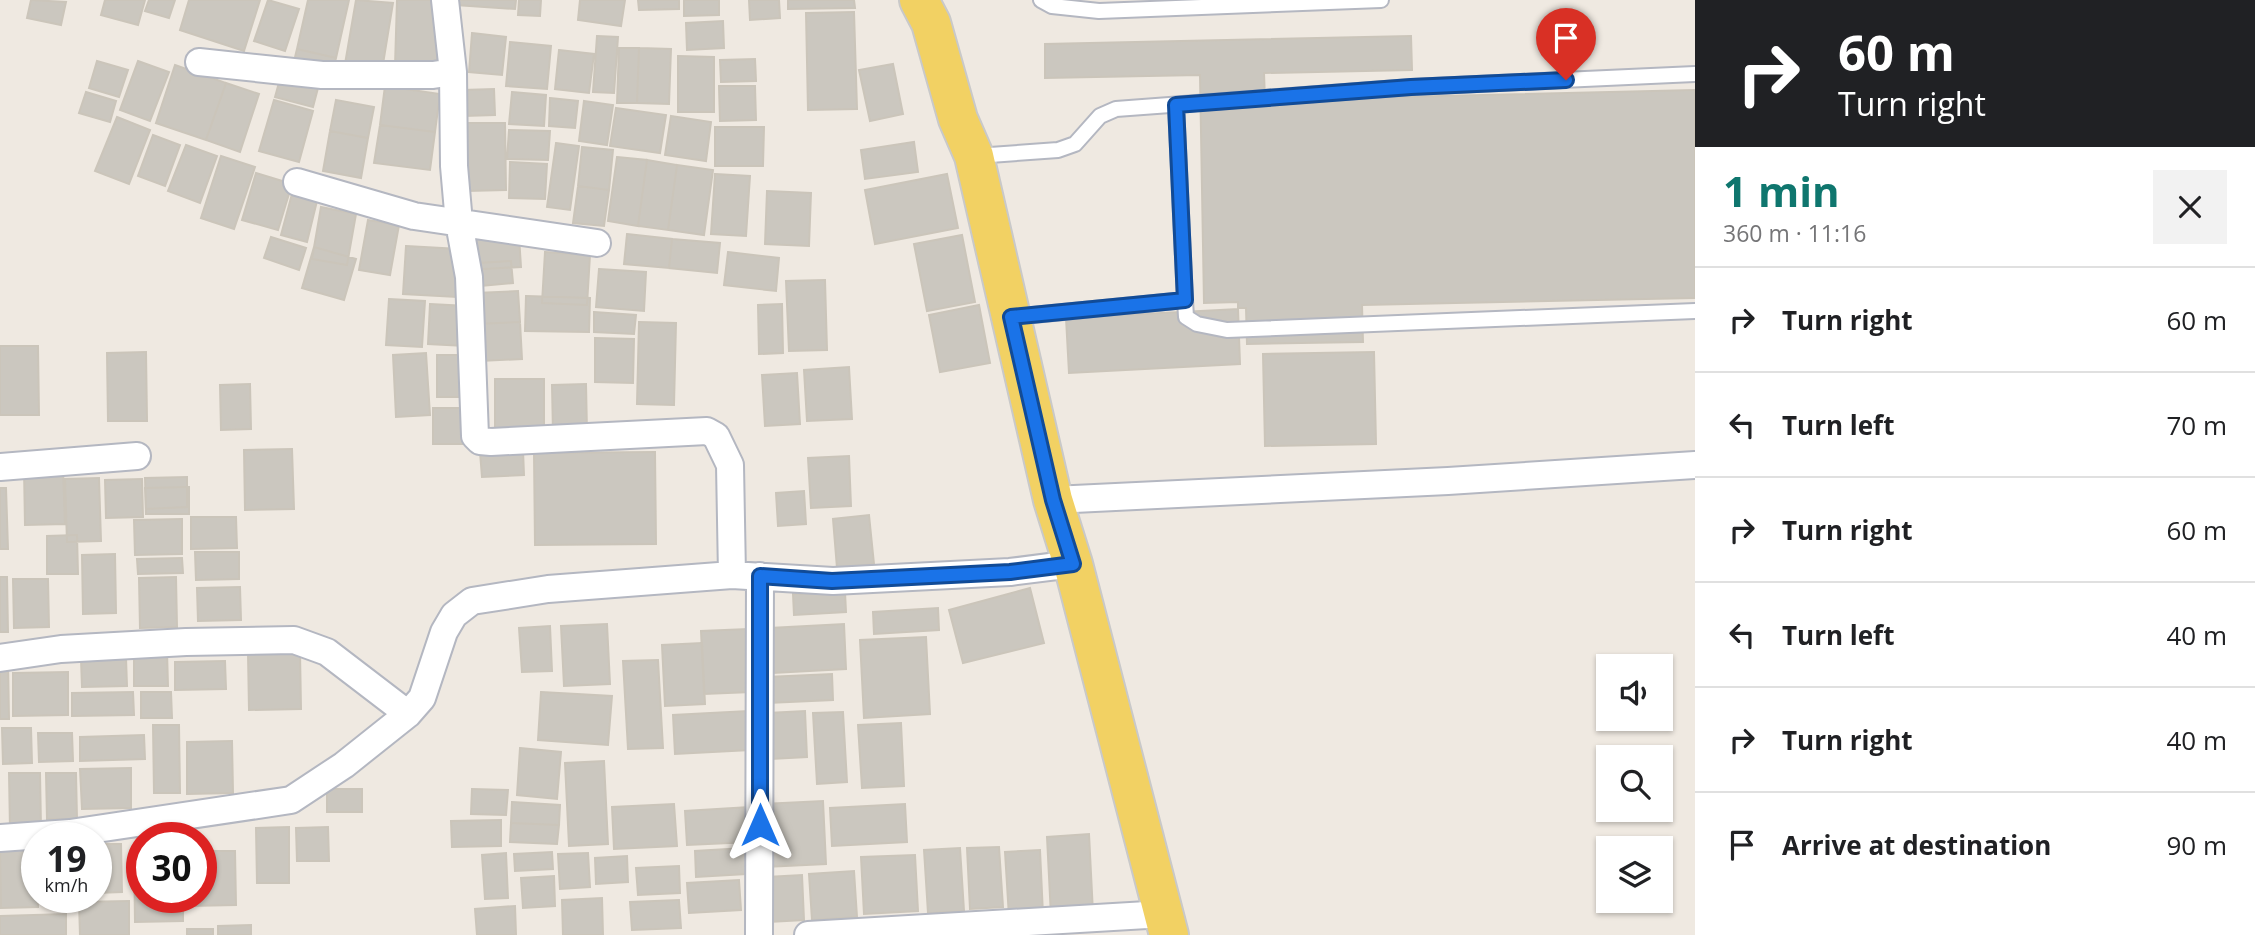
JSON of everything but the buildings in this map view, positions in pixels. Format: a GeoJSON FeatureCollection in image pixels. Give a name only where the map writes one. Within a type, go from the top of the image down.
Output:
{"type":"FeatureCollection","features":[{"type":"Feature","properties":{"kind":"main road"},"geometry":{"type":"LineString","coordinates":[[928,8],[958,119],[974,156],[1053,500],[1073,564],[1166,925]]}},
{"type":"Feature","properties":{"kind":"street"},"geometry":{"type":"LineString","coordinates":[[445,0],[453,72],[454,166],[459,223],[469,277],[475,436],[480,442],[491,442],[707,431],[716,436],[730,465],[732,575]]}},
{"type":"Feature","properties":{"kind":"street"},"geometry":{"type":"LineString","coordinates":[[199,62],[323,75],[433,75],[453,72]]}},
{"type":"Feature","properties":{"kind":"street"},"geometry":{"type":"LineString","coordinates":[[297,182],[414,216],[597,243]]}},
{"type":"Feature","properties":{"kind":"street"},"geometry":{"type":"LineString","coordinates":[[0,467],[137,456]]}},
{"type":"Feature","properties":{"kind":"street"},"geometry":{"type":"LineString","coordinates":[[1053,500],[1448,481],[1695,465]]}},
{"type":"Feature","properties":{"kind":"street"},"geometry":{"type":"LineString","coordinates":[[0,838],[70,833],[291,800],[344,765],[408,714],[422,698],[444,632],[454,615],[472,601],[548,589],[732,575],[832,581],[1010,572],[1073,564]]}},
{"type":"Feature","properties":{"kind":"street"},"geometry":{"type":"LineString","coordinates":[[759,935],[760,576]]}},
{"type":"Feature","properties":{"kind":"street"},"geometry":{"type":"LineString","coordinates":[[0,658],[61,649],[186,642],[294,640],[327,652],[408,714]]}},
{"type":"Feature","properties":{"kind":"street"},"geometry":{"type":"LineString","coordinates":[[808,935],[1166,925]]}},
{"type":"Feature","properties":{"kind":"lane"},"geometry":{"type":"LineString","coordinates":[[1041,0],[1052,6],[1099,11],[1381,0]]}},
{"type":"Feature","properties":{"kind":"lane"},"geometry":{"type":"LineString","coordinates":[[974,156],[1058,150],[1074,144],[1100,116],[1116,109],[1411,87],[1695,74]]}},
{"type":"Feature","properties":{"kind":"lane"},"geometry":{"type":"LineString","coordinates":[[1176,105],[1186,317],[1197,324],[1227,330],[1695,311]]}},
{"type":"Feature","properties":{"kind":"lane"},"geometry":{"type":"LineString","coordinates":[[1011,317],[1185,300]]}},
{"type":"Feature","properties":{"kind":"route"},"geometry":{"type":"LineString","coordinates":[[760,825],[760,576],[832,581],[1010,572],[1073,564],[1053,500],[1011,317],[1185,300],[1176,105],[1411,87],[1566,80]]}}]}
